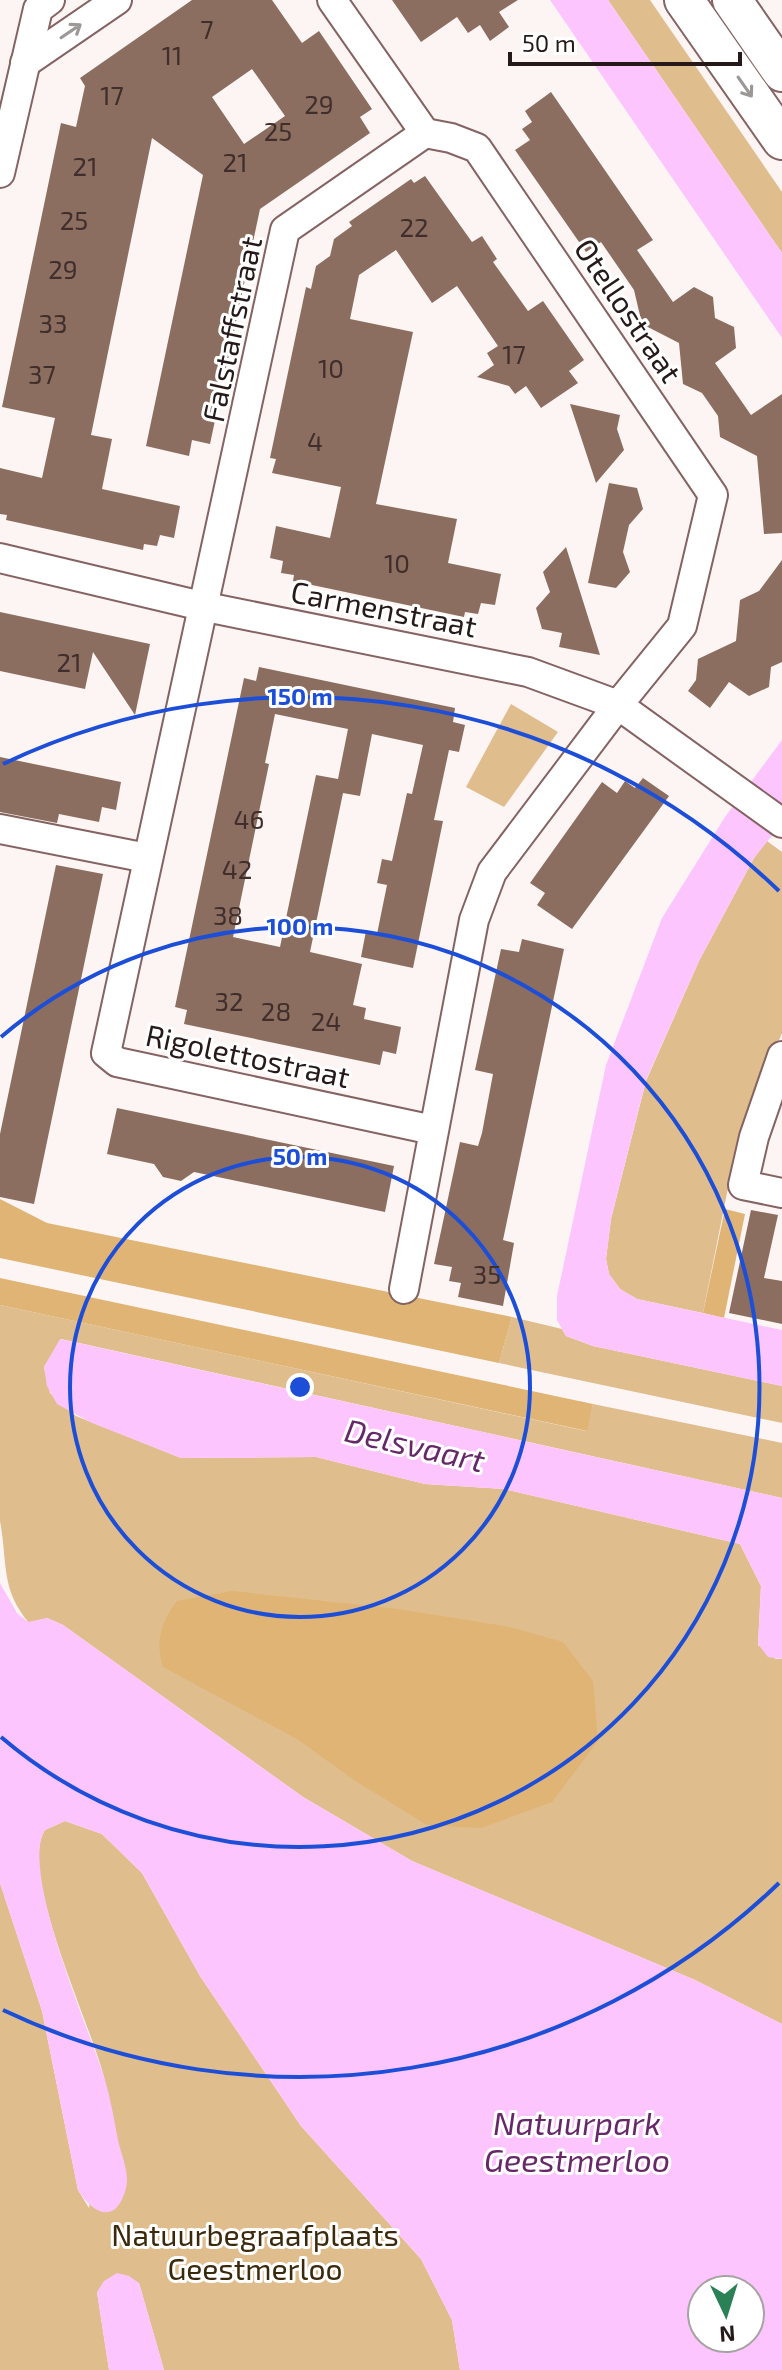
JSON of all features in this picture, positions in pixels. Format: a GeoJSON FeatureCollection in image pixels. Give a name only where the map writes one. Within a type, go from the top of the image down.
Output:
{"type":"FeatureCollection","features":[{"type":"Feature","properties":{"kind":"street"},"geometry":{"type":"LineString","coordinates":[[0,173],[38,9],[50,0]]}},
{"type":"Feature","properties":{"kind":"street"},"geometry":{"type":"LineString","coordinates":[[25,63],[117,0]]}},
{"type":"Feature","properties":{"kind":"street"},"geometry":{"type":"LineString","coordinates":[[332,0],[425,133]]}},
{"type":"Feature","properties":{"kind":"street"},"geometry":{"type":"LineString","coordinates":[[684,0],[782,140]]}},
{"type":"Feature","properties":{"kind":"street"},"geometry":{"type":"LineString","coordinates":[[732,0],[782,72]]}},
{"type":"Feature","properties":{"kind":"street","name":"Falstaffstraat"},"geometry":{"type":"LineString","coordinates":[[206,607],[285,230],[425,133]]}},
{"type":"Feature","properties":{"kind":"street","name":"Otellostraat"},"geometry":{"type":"LineString","coordinates":[[425,133],[451,138],[477,148],[713,495],[682,626],[618,705]]}},
{"type":"Feature","properties":{"kind":"street","name":"Carmenstraat"},"geometry":{"type":"LineString","coordinates":[[0,558],[206,607],[528,672],[618,705],[782,823]]}},
{"type":"Feature","properties":{"kind":"street","name":"Rigolettostraat"},"geometry":{"type":"LineString","coordinates":[[206,607],[147,858],[106,1053],[117,1062],[433,1130]]}},
{"type":"Feature","properties":{"kind":"street"},"geometry":{"type":"LineString","coordinates":[[404,1289],[474,920],[492,872],[618,705]]}},
{"type":"Feature","properties":{"kind":"street"},"geometry":{"type":"LineString","coordinates":[[0,829],[147,858]]}},
{"type":"Feature","properties":{"kind":"street"},"geometry":{"type":"LineString","coordinates":[[782,1056],[754,1137],[743,1185],[782,1193]]}},
{"type":"Feature","properties":{"kind":"green space"},"geometry":{"type":"Polygon","coordinates":[[[608,0],[650,0],[782,192],[782,253],[608,0]]]}},
{"type":"Feature","properties":{"kind":"green space"},"geometry":{"type":"Polygon","coordinates":[[[511,704],[558,732],[504,807],[466,787],[511,704]]]}},
{"type":"Feature","properties":{"kind":"green space"},"geometry":{"type":"Polygon","coordinates":[[[767,841],[782,852],[782,1033],[746,1122],[731,1173],[703,1313],[637,1299],[620,1289],[609,1274],[606,1259],[611,1219],[646,1081],[699,961],[754,858],[767,841]]]}},
{"type":"Feature","properties":{"kind":"green space"},"geometry":{"type":"Polygon","coordinates":[[[0,1305],[586,1431],[593,1404],[782,1443],[782,1498],[61,1339],[44,1367],[50,1393],[76,1416],[181,1458],[316,1457],[425,1484],[504,1489],[740,1544],[761,1586],[758,1645],[776,1659],[782,1659],[782,2024],[695,1980],[412,1861],[303,1797],[63,1625],[47,1618],[29,1623],[9,1587],[0,1521],[0,1305]]]}},
{"type":"Feature","properties":{"kind":"green space"},"geometry":{"type":"Polygon","coordinates":[[[512,1317],[562,1329],[566,1336],[593,1346],[782,1386],[782,1423],[499,1363],[512,1317]]]}},
{"type":"Feature","properties":{"kind":"green space","name":"Natuurbegraafplaats Geestmerloo"},"geometry":{"type":"Polygon","coordinates":[[[65,1821],[102,1834],[142,1873],[200,1976],[301,2126],[421,2259],[452,2320],[460,2370],[164,2370],[139,2283],[97,2292],[109,2370],[0,2370],[0,1883],[42,2011],[78,2190],[89,2208],[105,2105],[105,2081],[60,1952],[41,1880],[39,1851],[45,1830],[65,1821]]]}},
{"type":"Feature","properties":{"kind":"shaded area"},"geometry":{"type":"Polygon","coordinates":[[[0,1199],[47,1223],[512,1317],[499,1363],[0,1258],[0,1199]]]}},
{"type":"Feature","properties":{"kind":"shaded area"},"geometry":{"type":"Polygon","coordinates":[[[725,1209],[745,1214],[724,1318],[703,1313],[725,1209]]]}},
{"type":"Feature","properties":{"kind":"shaded area"},"geometry":{"type":"Polygon","coordinates":[[[0,1278],[593,1404],[587,1431],[0,1305],[0,1278]]]}},
{"type":"Feature","properties":{"kind":"shaded area"},"geometry":{"type":"Polygon","coordinates":[[[232,1591],[398,1609],[510,1627],[563,1642],[593,1681],[598,1741],[552,1802],[481,1828],[427,1825],[354,1780],[297,1739],[163,1667],[161,1632],[177,1601],[232,1591]]]}},
{"type":"Feature","properties":{"kind":"water"},"geometry":{"type":"Polygon","coordinates":[[[550,0],[608,0],[782,253],[782,338],[550,0]]]}},
{"type":"Feature","properties":{"kind":"water"},"geometry":{"type":"Polygon","coordinates":[[[782,740],[782,823],[754,858],[699,961],[646,1080],[611,1219],[606,1259],[609,1274],[620,1289],[637,1299],[782,1330],[782,1386],[593,1346],[566,1336],[557,1320],[557,1296],[606,1065],[662,918],[725,817],[782,740]]]}},
{"type":"Feature","properties":{"kind":"water","name":"Delsvaart"},"geometry":{"type":"Polygon","coordinates":[[[60,1339],[782,1498],[782,1659],[768,1657],[758,1644],[761,1586],[740,1544],[504,1489],[425,1484],[316,1457],[181,1458],[92,1423],[57,1404],[47,1386],[44,1367],[60,1339]]]}},
{"type":"Feature","properties":{"kind":"water","name":"Natuurpark Geestmerloo"},"geometry":{"type":"Polygon","coordinates":[[[0,1583],[17,1613],[28,1622],[47,1618],[63,1625],[303,1797],[412,1861],[695,1980],[782,2024],[782,2370],[460,2370],[452,2320],[421,2259],[301,2126],[200,1976],[142,1873],[102,1834],[65,1821],[45,1830],[39,1850],[41,1879],[60,1952],[105,2080],[127,2177],[122,2199],[111,2211],[105,2212],[91,2206],[78,2190],[42,2011],[0,1883],[0,1583]]]}},
{"type":"Feature","properties":{"kind":"water"},"geometry":{"type":"Polygon","coordinates":[[[117,2273],[139,2283],[164,2370],[109,2370],[97,2292],[104,2281],[117,2273]]]}},
{"type":"Feature","properties":{"kind":"building"},"geometry":{"type":"Polygon","coordinates":[[[192,0],[272,0],[302,43],[319,31],[372,109],[360,117],[370,133],[260,209],[210,444],[192,440],[189,456],[146,446],[203,175],[152,138],[91,435],[112,439],[102,489],[180,506],[174,538],[160,535],[157,546],[144,544],[143,550],[6,520],[7,515],[0,514],[0,468],[42,478],[55,418],[2,407],[61,123],[76,127],[85,86],[80,78],[192,0]],[[252,69],[212,97],[244,144],[285,116],[252,69]]]}},
{"type":"Feature","properties":{"kind":"building"},"geometry":{"type":"Polygon","coordinates":[[[392,0],[518,0],[499,12],[509,27],[490,41],[480,25],[468,33],[457,17],[421,42],[392,0]]]}},
{"type":"Feature","properties":{"kind":"building"},"geometry":{"type":"Polygon","coordinates":[[[551,92],[653,240],[637,250],[673,302],[694,287],[713,297],[715,318],[734,327],[736,348],[715,363],[751,415],[782,394],[782,533],[764,534],[757,456],[720,437],[718,416],[702,393],[683,384],[679,343],[642,324],[634,290],[601,242],[586,252],[515,150],[530,140],[522,129],[532,122],[525,111],[551,92]]]}},
{"type":"Feature","properties":{"kind":"building"},"geometry":{"type":"Polygon","coordinates":[[[425,176],[472,242],[482,236],[497,259],[493,262],[528,311],[543,301],[584,360],[569,371],[578,383],[541,408],[526,386],[515,394],[509,386],[477,377],[494,365],[487,353],[498,346],[457,286],[432,303],[396,250],[359,275],[350,319],[413,332],[376,504],[457,519],[448,563],[501,574],[495,605],[481,603],[478,614],[465,612],[464,617],[293,581],[294,575],[281,573],[283,561],[270,558],[276,526],[330,538],[341,487],[272,473],[276,459],[270,458],[306,287],[311,289],[316,266],[330,256],[334,239],[352,226],[349,222],[411,179],[414,183],[425,176]]]}},
{"type":"Feature","properties":{"kind":"building"},"geometry":{"type":"Polygon","coordinates":[[[570,404],[620,415],[617,429],[624,450],[596,483],[570,404]]]}},
{"type":"Feature","properties":{"kind":"building"},"geometry":{"type":"Polygon","coordinates":[[[609,483],[637,488],[643,509],[629,525],[623,552],[630,572],[616,588],[588,583],[609,483]]]}},
{"type":"Feature","properties":{"kind":"building"},"geometry":{"type":"Polygon","coordinates":[[[566,547],[600,655],[559,647],[562,633],[542,629],[536,608],[550,592],[543,572],[566,547]]]}},
{"type":"Feature","properties":{"kind":"building"},"geometry":{"type":"Polygon","coordinates":[[[782,560],[782,662],[771,667],[769,687],[749,696],[729,682],[710,708],[688,691],[696,680],[698,659],[736,641],[740,600],[759,591],[782,560]]]}},
{"type":"Feature","properties":{"kind":"building"},"geometry":{"type":"Polygon","coordinates":[[[0,612],[150,644],[135,715],[93,652],[85,689],[0,671],[0,612]]]}},
{"type":"Feature","properties":{"kind":"building"},"geometry":{"type":"Polygon","coordinates":[[[259,667],[455,708],[453,722],[465,725],[459,752],[449,750],[434,820],[443,821],[413,968],[361,957],[366,931],[377,934],[387,885],[377,883],[382,859],[392,861],[407,793],[412,794],[423,745],[372,734],[360,796],[343,793],[310,952],[362,964],[353,1005],[366,1008],[364,1019],[401,1027],[396,1054],[383,1051],[380,1065],[184,1024],[187,1010],[175,1007],[244,678],[256,681],[259,667]],[[275,714],[265,763],[269,764],[233,937],[280,947],[316,775],[338,779],[348,729],[275,714]]]}},
{"type":"Feature","properties":{"kind":"building"},"geometry":{"type":"Polygon","coordinates":[[[0,757],[121,782],[116,810],[102,807],[99,822],[59,814],[57,823],[0,812],[0,757]]]}},
{"type":"Feature","properties":{"kind":"building"},"geometry":{"type":"Polygon","coordinates":[[[643,778],[669,796],[572,929],[537,905],[545,893],[530,883],[602,782],[617,793],[625,781],[635,788],[643,778]]]}},
{"type":"Feature","properties":{"kind":"building"},"geometry":{"type":"Polygon","coordinates":[[[56,865],[103,874],[34,1204],[0,1197],[0,1134],[56,865]]]}},
{"type":"Feature","properties":{"kind":"building"},"geometry":{"type":"Polygon","coordinates":[[[522,939],[564,949],[503,1240],[514,1243],[503,1306],[458,1297],[461,1283],[449,1281],[452,1267],[434,1264],[460,1142],[478,1146],[482,1133],[493,1074],[475,1070],[501,949],[519,952],[522,939]]]}},
{"type":"Feature","properties":{"kind":"building"},"geometry":{"type":"Polygon","coordinates":[[[117,1108],[394,1166],[385,1212],[194,1172],[181,1181],[163,1177],[154,1164],[107,1154],[117,1108]]]}},
{"type":"Feature","properties":{"kind":"building"},"geometry":{"type":"Polygon","coordinates":[[[751,1210],[778,1215],[764,1278],[782,1281],[782,1324],[729,1313],[751,1210]]]}}]}
